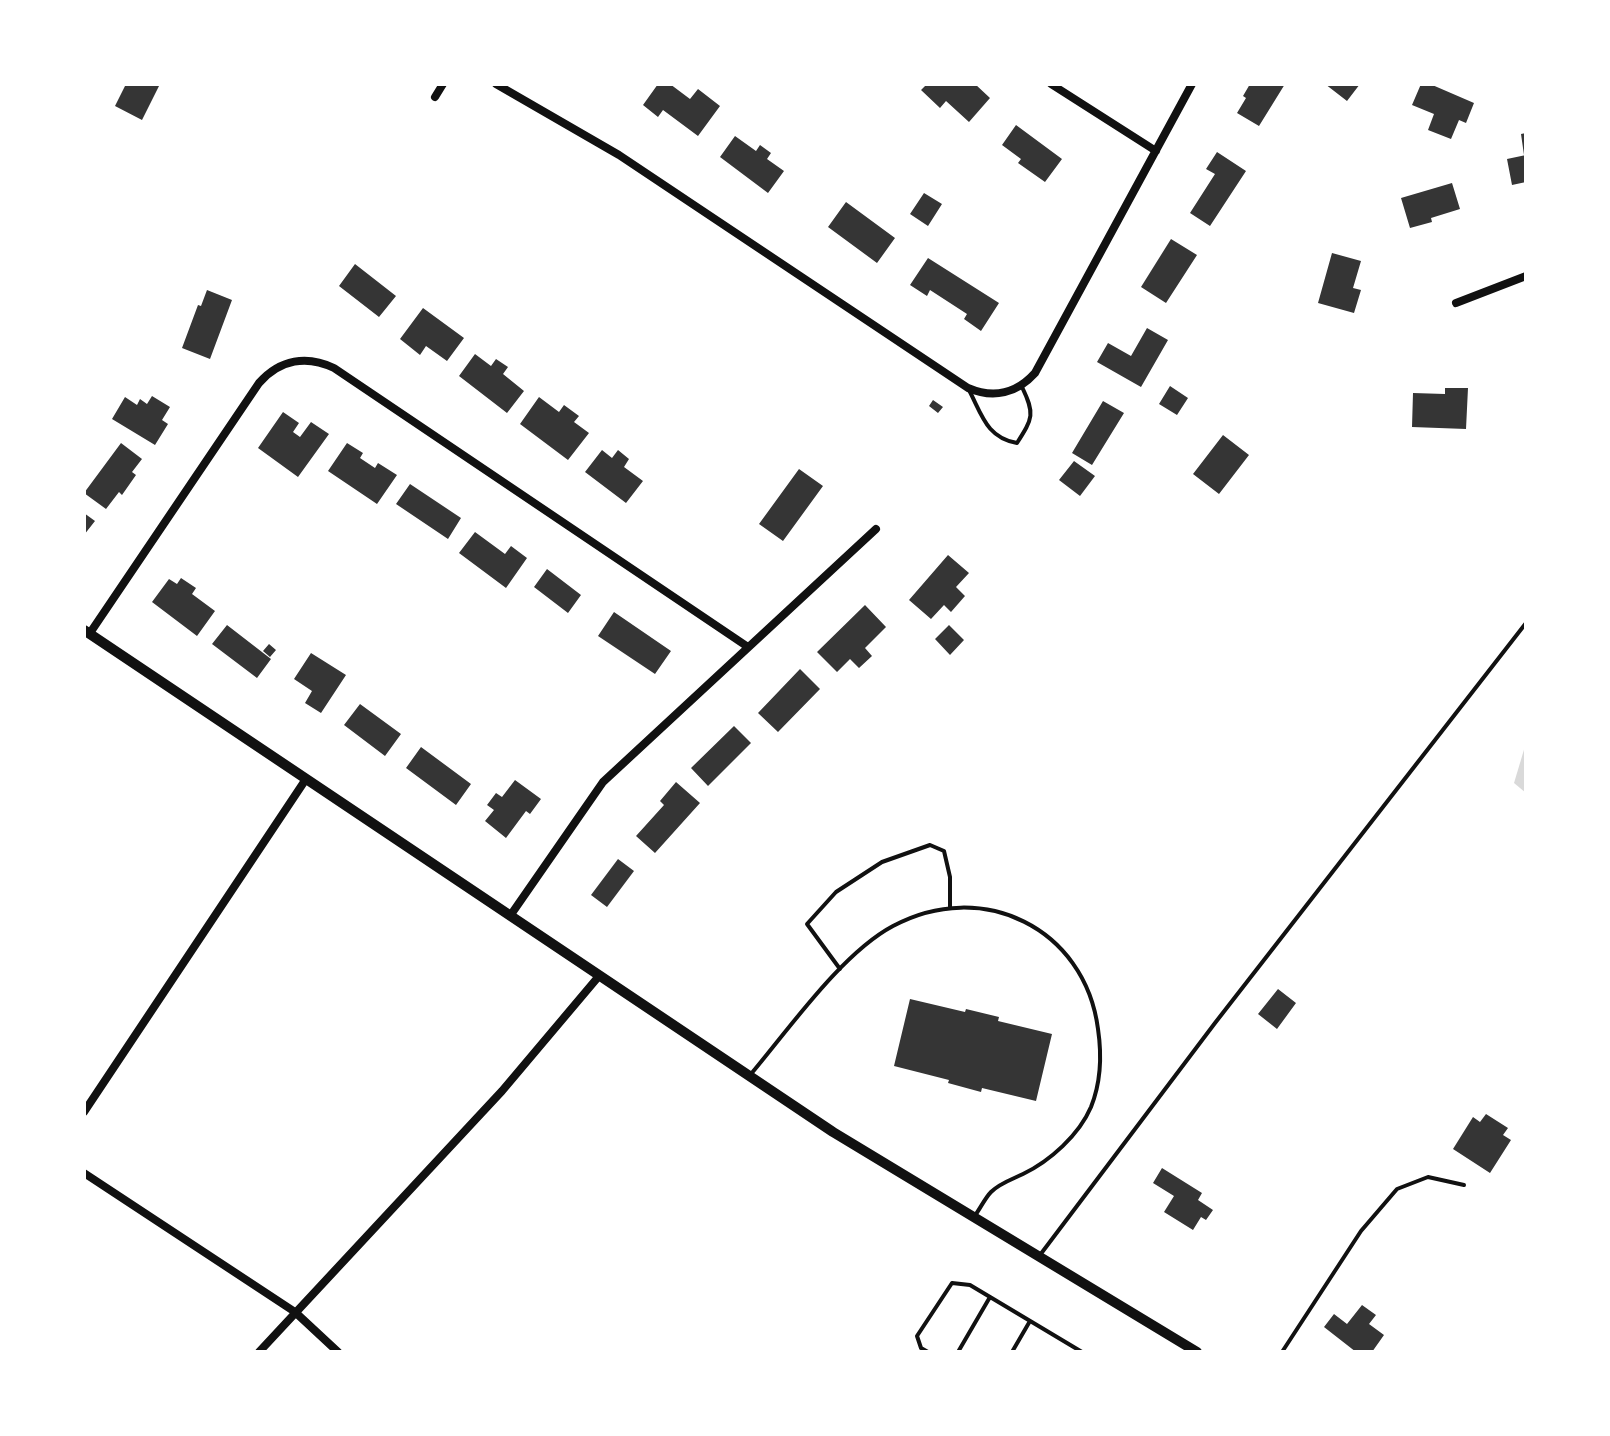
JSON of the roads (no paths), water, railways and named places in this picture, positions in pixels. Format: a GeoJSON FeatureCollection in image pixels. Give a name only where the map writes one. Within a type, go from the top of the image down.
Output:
{"type":"FeatureCollection","features":[{"type":"Feature","properties":{"kind":"street"},"geometry":{"type":"LineString","coordinates":[[435,97],[443,84]]}},
{"type":"Feature","properties":{"kind":"street"},"geometry":{"type":"LineString","coordinates":[[496,84],[645,172],[968,388],[996,394],[1021,386],[1035,373],[1192,84]]}},
{"type":"Feature","properties":{"kind":"street"},"geometry":{"type":"LineString","coordinates":[[1051,84],[1156,151]]}},
{"type":"Feature","properties":{"kind":"street"},"geometry":{"type":"LineString","coordinates":[[1456,303],[1526,276]]}},
{"type":"Feature","properties":{"kind":"street"},"geometry":{"type":"LineString","coordinates":[[748,647],[334,368],[313,360],[290,362],[273,370],[259,383],[87,632],[833,1132],[1197,1352]]}},
{"type":"Feature","properties":{"kind":"street"},"geometry":{"type":"LineString","coordinates":[[510,916],[603,782],[876,529]]}},
{"type":"Feature","properties":{"kind":"street"},"geometry":{"type":"LineString","coordinates":[[84,1112],[306,779]]}},
{"type":"Feature","properties":{"kind":"street"},"geometry":{"type":"LineString","coordinates":[[259,1352],[502,1091],[599,976]]}},
{"type":"Feature","properties":{"kind":"street"},"geometry":{"type":"LineString","coordinates":[[84,1173],[295,1312],[338,1352]]}},
{"type":"Feature","properties":{"kind":"lane"},"geometry":{"type":"LineString","coordinates":[[968,388],[988,426],[1001,440],[1017,443],[1031,421],[1032,408],[1021,386]]}},
{"type":"Feature","properties":{"kind":"lane"},"geometry":{"type":"LineString","coordinates":[[1038,1257],[1526,623]]}},
{"type":"Feature","properties":{"kind":"lane"},"geometry":{"type":"LineString","coordinates":[[840,969],[807,924],[836,892],[882,862],[930,845],[944,851],[950,877],[950,907]]}},
{"type":"Feature","properties":{"kind":"lane"},"geometry":{"type":"LineString","coordinates":[[749,1076],[849,958],[893,926],[950,907],[986,908],[1021,919],[1047,935],[1069,958],[1083,980],[1096,1011],[1101,1046],[1099,1082],[1090,1110],[1066,1143],[1036,1166],[991,1192],[974,1218]]}},
{"type":"Feature","properties":{"kind":"lane"},"geometry":{"type":"LineString","coordinates":[[1282,1352],[1361,1231],[1397,1189],[1428,1177],[1464,1185]]}},
{"type":"Feature","properties":{"kind":"lane"},"geometry":{"type":"LineString","coordinates":[[928,1352],[921,1348],[917,1336],[952,1283],[970,1285],[1073,1350],[1082,1352]]}},
{"type":"Feature","properties":{"kind":"lane"},"geometry":{"type":"LineString","coordinates":[[958,1352],[990,1297]]}},
{"type":"Feature","properties":{"kind":"lane"},"geometry":{"type":"LineString","coordinates":[[1012,1352],[1030,1321]]}}]}
